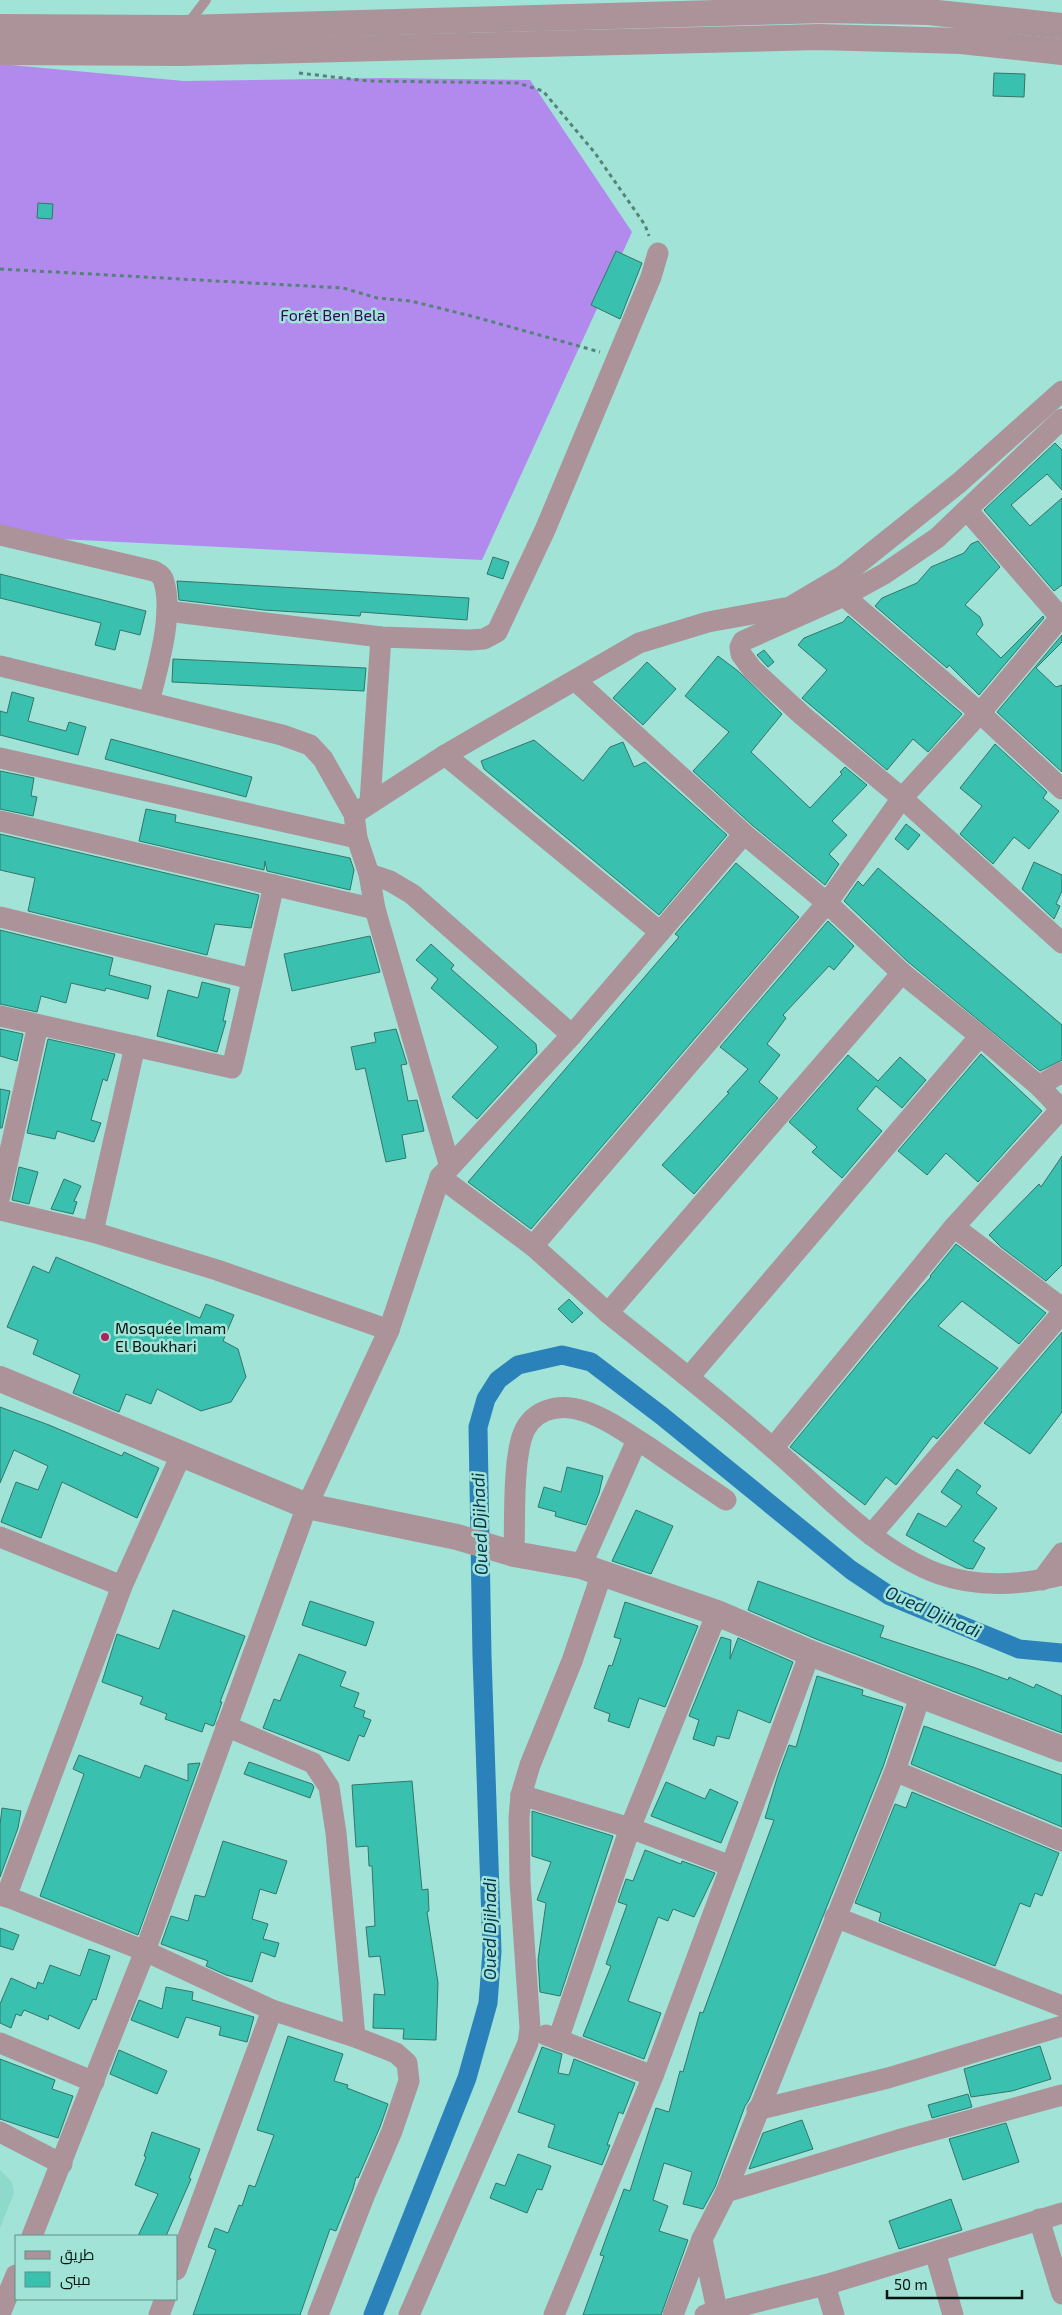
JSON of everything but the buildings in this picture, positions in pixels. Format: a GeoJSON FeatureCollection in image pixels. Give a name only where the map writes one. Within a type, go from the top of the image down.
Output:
{"type":"FeatureCollection","features":[{"type":"Feature","properties":{"kind":"street"},"geometry":{"type":"LineString","coordinates":[[770,38],[771,6]]}},
{"type":"Feature","properties":{"kind":"street"},"geometry":{"type":"LineString","coordinates":[[0,52],[771,6],[928,12],[1062,26]]}},
{"type":"Feature","properties":{"kind":"street"},"geometry":{"type":"LineString","coordinates":[[0,27],[183,41],[913,38],[1062,52]]}},
{"type":"Feature","properties":{"kind":"street"},"geometry":{"type":"LineString","coordinates":[[166,611],[381,637],[470,640],[484,638],[497,632],[545,530],[651,278],[658,253]]}},
{"type":"Feature","properties":{"kind":"street"},"geometry":{"type":"LineString","coordinates":[[362,808],[445,755],[639,643],[708,622],[790,607],[836,580],[960,482],[1062,391]]}},
{"type":"Feature","properties":{"kind":"street"},"geometry":{"type":"LineString","coordinates":[[1060,425],[937,538],[884,574],[844,596],[743,641],[740,647],[741,654],[752,668],[803,716],[902,798],[1062,943]]}},
{"type":"Feature","properties":{"kind":"street"},"geometry":{"type":"LineString","coordinates":[[533,1246],[827,903],[902,798],[980,713],[1061,618],[967,510]]}},
{"type":"Feature","properties":{"kind":"street"},"geometry":{"type":"LineString","coordinates":[[0,535],[154,571],[161,575],[165,582],[166,611],[162,646],[148,702]]}},
{"type":"Feature","properties":{"kind":"street"},"geometry":{"type":"LineString","coordinates":[[844,596],[980,713],[1062,789]]}},
{"type":"Feature","properties":{"kind":"street"},"geometry":{"type":"LineString","coordinates":[[381,637],[357,838],[369,874],[374,908],[445,1172],[533,1246],[608,1313],[689,1377],[871,1535],[892,1551],[940,1574],[969,1582],[995,1584],[1052,1577],[1062,1553]]}},
{"type":"Feature","properties":{"kind":"street"},"geometry":{"type":"LineString","coordinates":[[0,666],[282,735],[310,745],[362,808]]}},
{"type":"Feature","properties":{"kind":"street"},"geometry":{"type":"LineString","coordinates":[[576,681],[744,834],[827,903],[902,973],[1039,1086],[1061,1110],[954,1227],[773,1448]]}},
{"type":"Feature","properties":{"kind":"street"},"geometry":{"type":"LineString","coordinates":[[445,755],[660,932]]}},
{"type":"Feature","properties":{"kind":"street"},"geometry":{"type":"LineString","coordinates":[[0,758],[357,838]]}},
{"type":"Feature","properties":{"kind":"street"},"geometry":{"type":"LineString","coordinates":[[0,821],[374,908]]}},
{"type":"Feature","properties":{"kind":"street"},"geometry":{"type":"LineString","coordinates":[[32,2235],[60,2170],[145,1950],[307,1506],[389,1330],[445,1172],[572,1035],[744,834]]}},
{"type":"Feature","properties":{"kind":"street"},"geometry":{"type":"LineString","coordinates":[[369,874],[390,881],[412,894],[572,1035]]}},
{"type":"Feature","properties":{"kind":"street"},"geometry":{"type":"LineString","coordinates":[[0,1016],[232,1068],[274,885]]}},
{"type":"Feature","properties":{"kind":"street"},"geometry":{"type":"LineString","coordinates":[[0,917],[252,979]]}},
{"type":"Feature","properties":{"kind":"street"},"geometry":{"type":"LineString","coordinates":[[608,1313],[902,973]]}},
{"type":"Feature","properties":{"kind":"street"},"geometry":{"type":"LineString","coordinates":[[0,1196],[38,1025]]}},
{"type":"Feature","properties":{"kind":"street"},"geometry":{"type":"LineString","coordinates":[[689,1377],[980,1036]]}},
{"type":"Feature","properties":{"kind":"street"},"geometry":{"type":"LineString","coordinates":[[93,1232],[135,1046]]}},
{"type":"Feature","properties":{"kind":"street"},"geometry":{"type":"LineString","coordinates":[[1039,1086],[1062,1072]]}},
{"type":"Feature","properties":{"kind":"street"},"geometry":{"type":"LineString","coordinates":[[0,1210],[93,1232],[217,1270],[389,1330]]}},
{"type":"Feature","properties":{"kind":"street"},"geometry":{"type":"LineString","coordinates":[[954,1227],[1062,1308]]}},
{"type":"Feature","properties":{"kind":"street"},"geometry":{"type":"LineString","coordinates":[[871,1535],[1062,1313]]}},
{"type":"Feature","properties":{"kind":"street"},"geometry":{"type":"LineString","coordinates":[[0,1379],[307,1506],[457,1537],[506,1552],[591,1570],[717,1613],[810,1653],[1062,1749]]}},
{"type":"Feature","properties":{"kind":"street"},"geometry":{"type":"LineString","coordinates":[[506,1552],[521,1440],[533,1416],[543,1411],[564,1408],[584,1411],[631,1435],[726,1500]]}},
{"type":"Feature","properties":{"kind":"street"},"geometry":{"type":"LineString","coordinates":[[409,2315],[520,2066],[528,2043],[530,2028],[520,1880],[519,1818],[521,1795],[530,1765],[572,1661],[591,1570],[637,1440]]}},
{"type":"Feature","properties":{"kind":"street"},"geometry":{"type":"LineString","coordinates":[[181,1455],[122,1586],[3,1896],[145,1950],[272,2010],[355,2037],[402,2057],[407,2064],[409,2082],[392,2131],[327,2286],[318,2315]]}},
{"type":"Feature","properties":{"kind":"street"},"geometry":{"type":"LineString","coordinates":[[0,1537],[122,1586]]}},
{"type":"Feature","properties":{"kind":"street"},"geometry":{"type":"LineString","coordinates":[[558,2040],[630,1828],[717,1613]]}},
{"type":"Feature","properties":{"kind":"street"},"geometry":{"type":"LineString","coordinates":[[554,2315],[654,2076],[810,1653]]}},
{"type":"Feature","properties":{"kind":"street"},"geometry":{"type":"LineString","coordinates":[[672,2315],[702,2240],[726,2192],[895,1771],[921,1694]]}},
{"type":"Feature","properties":{"kind":"street"},"geometry":{"type":"LineString","coordinates":[[226,1726],[313,1763],[328,1786],[336,1833],[355,2037]]}},
{"type":"Feature","properties":{"kind":"street"},"geometry":{"type":"LineString","coordinates":[[895,1771],[1062,1841]]}},
{"type":"Feature","properties":{"kind":"street"},"geometry":{"type":"LineString","coordinates":[[521,1795],[630,1828],[731,1866]]}},
{"type":"Feature","properties":{"kind":"street"},"geometry":{"type":"LineString","coordinates":[[835,1917],[1062,2006]]}},
{"type":"Feature","properties":{"kind":"street"},"geometry":{"type":"LineString","coordinates":[[178,2265],[272,2010]]}},
{"type":"Feature","properties":{"kind":"street"},"geometry":{"type":"LineString","coordinates":[[758,2110],[888,2078],[1062,2026]]}},
{"type":"Feature","properties":{"kind":"street"},"geometry":{"type":"LineString","coordinates":[[530,2028],[654,2076]]}},
{"type":"Feature","properties":{"kind":"street"},"geometry":{"type":"LineString","coordinates":[[0,2043],[94,2082]]}},
{"type":"Feature","properties":{"kind":"street"},"geometry":{"type":"LineString","coordinates":[[726,2192],[898,2140],[1062,2095]]}},
{"type":"Feature","properties":{"kind":"street"},"geometry":{"type":"LineString","coordinates":[[0,2132],[60,2170]]}},
{"type":"Feature","properties":{"kind":"street"},"geometry":{"type":"LineString","coordinates":[[0,2147],[60,2170]]}},
{"type":"Feature","properties":{"kind":"street"},"geometry":{"type":"LineString","coordinates":[[702,2240],[714,2314],[825,2284],[1062,2213]]}},
{"type":"Feature","properties":{"kind":"street"},"geometry":{"type":"LineString","coordinates":[[1040,2219],[1062,2294]]}},
{"type":"Feature","properties":{"kind":"street"},"geometry":{"type":"LineString","coordinates":[[934,2252],[953,2315]]}},
{"type":"Feature","properties":{"kind":"street"},"geometry":{"type":"LineString","coordinates":[[0,2314],[15,2277]]}},
{"type":"Feature","properties":{"kind":"street"},"geometry":{"type":"LineString","coordinates":[[825,2284],[834,2315]]}},
{"type":"Feature","properties":{"kind":"street"},"geometry":{"type":"LineString","coordinates":[[160,2315],[166,2300]]}},
{"type":"Feature","properties":{"kind":"lane"},"geometry":{"type":"LineString","coordinates":[[183,41],[206,0]]}},
{"type":"Feature","properties":{"kind":"path"},"geometry":{"type":"LineString","coordinates":[[291,72],[308,76],[368,81],[518,84],[543,91],[595,153],[645,225],[650,240],[658,253]]}},
{"type":"Feature","properties":{"kind":"path"},"geometry":{"type":"LineString","coordinates":[[0,269],[343,288],[376,298],[411,301],[475,317],[618,357]]}},
{"type":"Feature","properties":{"kind":"shaded area"},"geometry":{"type":"Polygon","coordinates":[[[0,2170],[12,2182],[14,2193],[0,2228],[0,2170]]]}},
{"type":"Feature","properties":{"kind":"green space","name":"Forêt Ben Bela"},"geometry":{"type":"Polygon","coordinates":[[[0,64],[184,81],[384,78],[530,80],[632,232],[482,560],[0,536],[0,64]]]}},
{"type":"Feature","properties":{"kind":"waterway","name":"Oued Djihadi"},"geometry":{"type":"LineString","coordinates":[[373,2315],[467,2078],[488,2003],[492,1951],[482,1656],[478,1427],[486,1399],[498,1380],[518,1365],[562,1355],[591,1362],[662,1416],[851,1570],[890,1596],[1019,1649],[1062,1653]]}},
{"type":"Feature","properties":{"kind":"place","name":"Mosquée Imam El Boukhari"},"geometry":{"type":"Point","coordinates":[105,1337]}}]}
